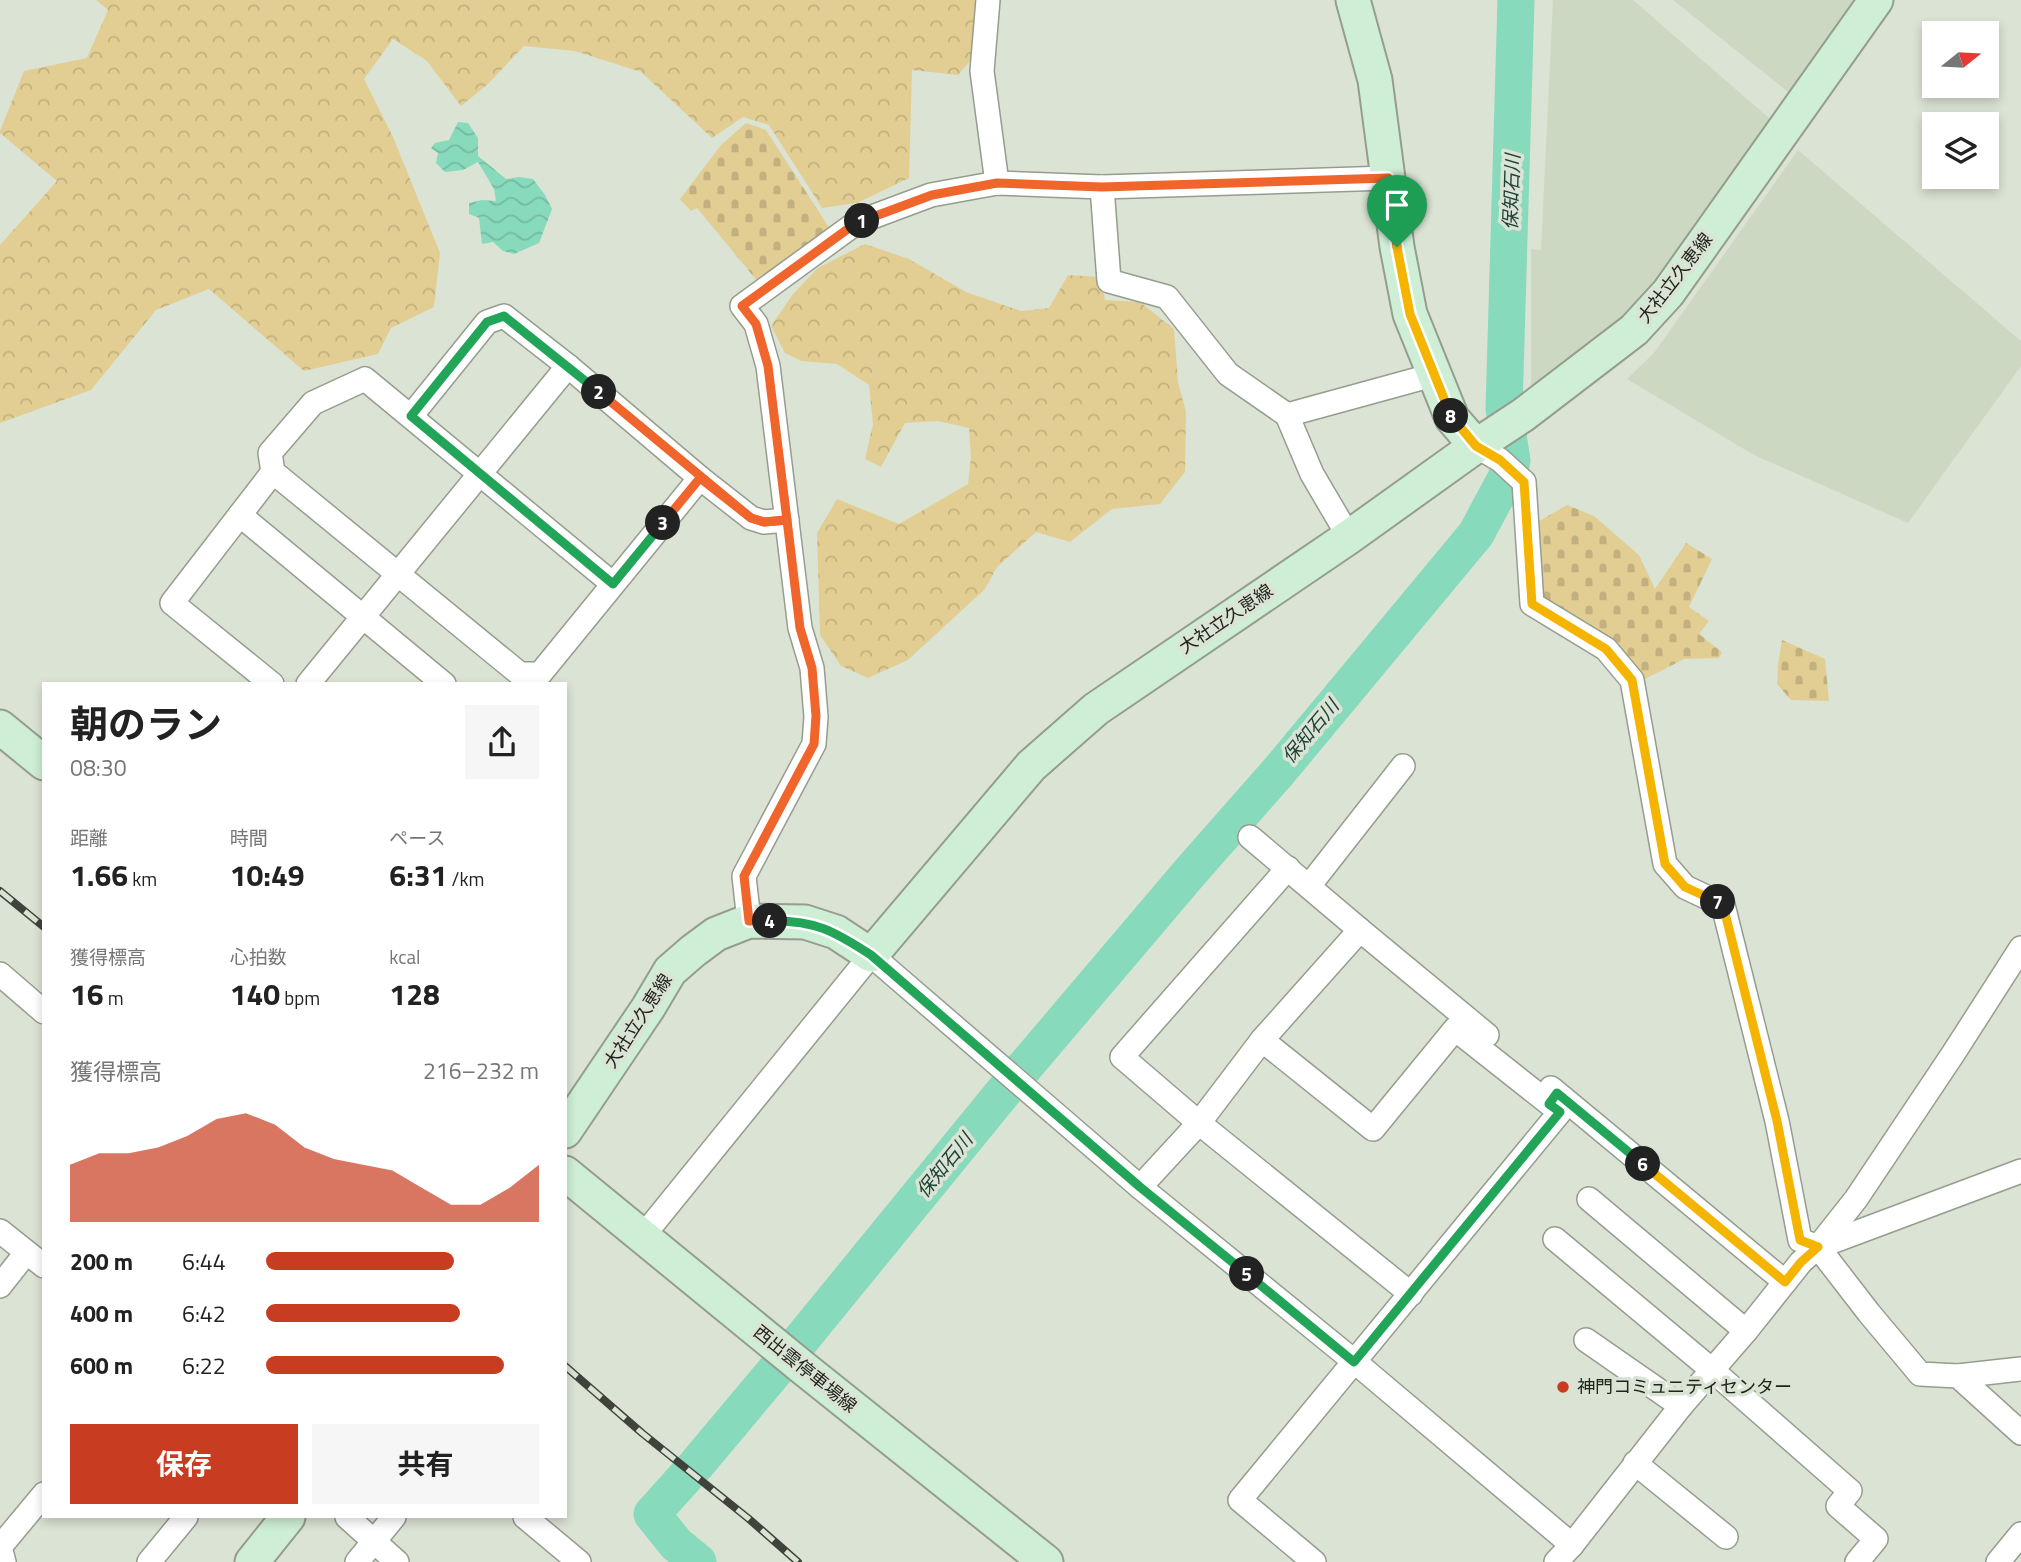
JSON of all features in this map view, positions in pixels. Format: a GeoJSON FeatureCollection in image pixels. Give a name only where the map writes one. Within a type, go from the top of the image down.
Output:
{"type":"FeatureCollection","features":[{"type":"Feature","properties":{"kind":"main road"},"geometry":{"type":"LineString","coordinates":[[1353,0],[1375,80],[1397,247],[1410,314],[1451,418],[1490,447]]}},
{"type":"Feature","properties":{"kind":"main road","name":"大社立久恵線"},"geometry":{"type":"LineString","coordinates":[[567,1128],[670,971],[692,951],[716,934],[749,921],[806,922],[836,932],[871,955],[1031,766],[1086,717],[1129,685],[1349,537],[1490,447],[1523,415],[1634,330],[1668,293],[1875,0]]}},
{"type":"Feature","properties":{"kind":"main road"},"geometry":{"type":"LineString","coordinates":[[0,727],[42,761]]}},
{"type":"Feature","properties":{"kind":"main road","name":"西出雲停車場線"},"geometry":{"type":"LineString","coordinates":[[567,1175],[1046,1562]]}},
{"type":"Feature","properties":{"kind":"main road"},"geometry":{"type":"LineString","coordinates":[[252,1562],[287,1518]]}},
{"type":"Feature","properties":{"kind":"street"},"geometry":{"type":"LineString","coordinates":[[988,0],[982,71],[997,183]]}},
{"type":"Feature","properties":{"kind":"street"},"geometry":{"type":"LineString","coordinates":[[749,921],[744,876],[814,744],[816,716],[812,668],[800,628],[768,366],[756,324],[742,306],[856,223],[932,195],[997,183],[1102,187],[1388,178]]}},
{"type":"Feature","properties":{"kind":"street"},"geometry":{"type":"LineString","coordinates":[[1102,187],[1110,281],[1167,297],[1228,374],[1287,415],[1312,474],[1349,537]]}},
{"type":"Feature","properties":{"kind":"street"},"geometry":{"type":"LineString","coordinates":[[411,416],[487,322],[504,316],[751,518],[764,522],[787,520]]}},
{"type":"Feature","properties":{"kind":"street"},"geometry":{"type":"LineString","coordinates":[[311,682],[568,366]]}},
{"type":"Feature","properties":{"kind":"street"},"geometry":{"type":"LineString","coordinates":[[1287,415],[1433,375]]}},
{"type":"Feature","properties":{"kind":"street"},"geometry":{"type":"LineString","coordinates":[[613,584],[366,379],[313,403],[270,453],[273,472],[398,575],[516,679],[540,674],[700,478]]}},
{"type":"Feature","properties":{"kind":"street"},"geometry":{"type":"LineString","coordinates":[[1490,447],[1524,482],[1532,604],[1606,649],[1632,680],[1665,864],[1685,887],[1723,905],[1777,1121],[1800,1240],[1818,1247],[1920,1374],[1958,1376],[2021,1369]]}},
{"type":"Feature","properties":{"kind":"street"},"geometry":{"type":"LineString","coordinates":[[270,682],[172,603],[273,472]]}},
{"type":"Feature","properties":{"kind":"street"},"geometry":{"type":"LineString","coordinates":[[240,514],[442,682]]}},
{"type":"Feature","properties":{"kind":"street"},"geometry":{"type":"LineString","coordinates":[[1308,886],[1403,766]]}},
{"type":"Feature","properties":{"kind":"street"},"geometry":{"type":"LineString","coordinates":[[1250,837],[1553,1098],[1785,1282]]}},
{"type":"Feature","properties":{"kind":"street"},"geometry":{"type":"LineString","coordinates":[[1288,868],[1122,1058],[1199,1124],[1411,1294]]}},
{"type":"Feature","properties":{"kind":"street"},"geometry":{"type":"LineString","coordinates":[[1140,1187],[1199,1124],[1262,1040],[1360,930]]}},
{"type":"Feature","properties":{"kind":"street"},"geometry":{"type":"LineString","coordinates":[[643,1236],[871,955],[1140,1187],[1354,1362],[1564,1554],[1681,1406],[1856,1199],[2021,948]]}},
{"type":"Feature","properties":{"kind":"street"},"geometry":{"type":"LineString","coordinates":[[0,974],[42,1010]]}},
{"type":"Feature","properties":{"kind":"street"},"geometry":{"type":"LineString","coordinates":[[1262,1040],[1373,1129],[1455,1029],[1553,1098],[1560,1112],[1240,1500],[1314,1562]]}},
{"type":"Feature","properties":{"kind":"street"},"geometry":{"type":"LineString","coordinates":[[1818,1247],[2021,1171]]}},
{"type":"Feature","properties":{"kind":"street"},"geometry":{"type":"LineString","coordinates":[[1589,1199],[1746,1331]]}},
{"type":"Feature","properties":{"kind":"street"},"geometry":{"type":"LineString","coordinates":[[0,1231],[35,1260],[0,1286]]}},
{"type":"Feature","properties":{"kind":"street"},"geometry":{"type":"LineString","coordinates":[[1555,1239],[1712,1370],[1850,1491],[1838,1506],[1876,1539],[1857,1562]]}},
{"type":"Feature","properties":{"kind":"street"},"geometry":{"type":"LineString","coordinates":[[1586,1340],[1681,1406]]}},
{"type":"Feature","properties":{"kind":"street"},"geometry":{"type":"LineString","coordinates":[[1958,1376],[2021,1433]]}},
{"type":"Feature","properties":{"kind":"street"},"geometry":{"type":"LineString","coordinates":[[1635,1462],[1726,1537]]}},
{"type":"Feature","properties":{"kind":"street"},"geometry":{"type":"LineString","coordinates":[[4,1562],[0,1546],[42,1496]]}},
{"type":"Feature","properties":{"kind":"street"},"geometry":{"type":"LineString","coordinates":[[149,1562],[185,1518]]}},
{"type":"Feature","properties":{"kind":"street"},"geometry":{"type":"LineString","coordinates":[[348,1518],[397,1562]]}},
{"type":"Feature","properties":{"kind":"street"},"geometry":{"type":"LineString","coordinates":[[357,1562],[393,1518]]}},
{"type":"Feature","properties":{"kind":"street"},"geometry":{"type":"LineString","coordinates":[[526,1518],[579,1562]]}},
{"type":"Feature","properties":{"kind":"street"},"geometry":{"type":"LineString","coordinates":[[1997,1562],[2021,1534]]}},
{"type":"Feature","properties":{"kind":"shaded area"},"geometry":{"type":"Polygon","coordinates":[[[1553,0],[1633,0],[1778,126],[1660,286],[1605,342],[1531,391],[1531,249],[1541,250],[1553,0]]]}},
{"type":"Feature","properties":{"kind":"shaded area"},"geometry":{"type":"Polygon","coordinates":[[[1673,0],[1859,0],[1793,96],[1673,0]]]}},
{"type":"Feature","properties":{"kind":"shaded area"},"geometry":{"type":"Polygon","coordinates":[[[1798,150],[2021,341],[2021,366],[1908,523],[1754,455],[1627,379],[1654,353],[1798,150]]]}},
{"type":"Feature","properties":{"kind":"green space"},"geometry":{"type":"Polygon","coordinates":[[[96,0],[979,0],[978,52],[958,75],[912,70],[909,178],[857,203],[822,208],[769,125],[743,117],[712,138],[641,72],[575,51],[524,46],[488,84],[461,106],[427,61],[393,39],[364,79],[393,137],[440,253],[434,307],[391,328],[378,354],[304,371],[209,289],[156,310],[91,390],[0,423],[0,245],[57,181],[0,131],[24,71],[87,58],[108,10],[96,0]]]}},
{"type":"Feature","properties":{"kind":"green space"},"geometry":{"type":"Polygon","coordinates":[[[746,123],[766,130],[830,229],[758,282],[697,208],[691,211],[680,199],[721,145],[746,123]]]}},
{"type":"Feature","properties":{"kind":"green space"},"geometry":{"type":"Polygon","coordinates":[[[865,244],[909,259],[966,292],[1021,311],[1049,308],[1068,275],[1100,277],[1105,300],[1140,302],[1174,329],[1178,382],[1186,412],[1185,472],[1160,504],[1112,509],[1070,542],[1036,532],[997,567],[985,589],[908,660],[868,678],[841,666],[820,635],[817,533],[837,499],[899,524],[968,484],[971,457],[969,428],[938,421],[905,423],[881,467],[865,459],[873,424],[869,385],[837,364],[801,361],[785,353],[771,326],[793,294],[818,268],[865,244]]]}},
{"type":"Feature","properties":{"kind":"green space"},"geometry":{"type":"Polygon","coordinates":[[[1567,505],[1594,516],[1639,555],[1655,589],[1686,543],[1712,559],[1689,607],[1709,621],[1699,634],[1722,652],[1719,658],[1684,659],[1643,680],[1541,598],[1536,523],[1567,505]]]}},
{"type":"Feature","properties":{"kind":"green space"},"geometry":{"type":"Polygon","coordinates":[[[1782,640],[1825,659],[1829,701],[1791,700],[1777,684],[1782,640]]]}},
{"type":"Feature","properties":{"kind":"water"},"geometry":{"type":"Polygon","coordinates":[[[458,122],[468,123],[478,138],[478,156],[506,179],[533,179],[545,195],[552,209],[539,243],[514,254],[503,251],[493,242],[482,244],[479,218],[469,214],[469,203],[496,201],[494,189],[478,162],[463,170],[445,172],[436,163],[438,153],[431,148],[435,143],[449,140],[458,122]]]}},
{"type":"Feature","properties":{"kind":"waterway","name":"保知石川"},"geometry":{"type":"LineString","coordinates":[[796,1346],[1005,1090],[1279,771],[1476,534],[1506,478],[1512,461],[1504,409],[1516,0]]}},
{"type":"Feature","properties":{"kind":"waterway","name":"保知石川"},"geometry":{"type":"LineString","coordinates":[[698,1562],[676,1544],[652,1514],[779,1366]]}},
{"type":"Feature","properties":{"kind":"railway"},"geometry":{"type":"LineString","coordinates":[[0,891],[42,925]]}},
{"type":"Feature","properties":{"kind":"railway"},"geometry":{"type":"LineString","coordinates":[[567,1368],[798,1562]]}},
{"type":"Feature","properties":{"kind":"place","name":"神門コミュニティセンター"},"geometry":{"type":"Point","coordinates":[1563,1387]}},
{"type":"Feature","properties":{"kind":"route"},"geometry":{"type":"LineString","coordinates":[[1397,247],[1388,178],[1102,187],[997,183],[932,195],[856,223],[742,306],[756,324],[768,366],[787,520],[764,522],[751,518],[504,316],[487,322],[411,416],[613,584],[700,478],[751,518],[764,522],[787,520],[800,628],[812,668],[816,716],[814,744],[744,876],[749,921],[806,922],[836,932],[871,955],[1140,1187],[1354,1362],[1560,1112],[1549,1104],[1557,1093],[1785,1282],[1818,1247],[1800,1240],[1777,1121],[1723,905],[1685,887],[1665,864],[1632,680],[1606,649],[1532,604],[1524,482],[1500,460],[1476,446],[1451,418],[1410,314],[1397,247]]}}]}
